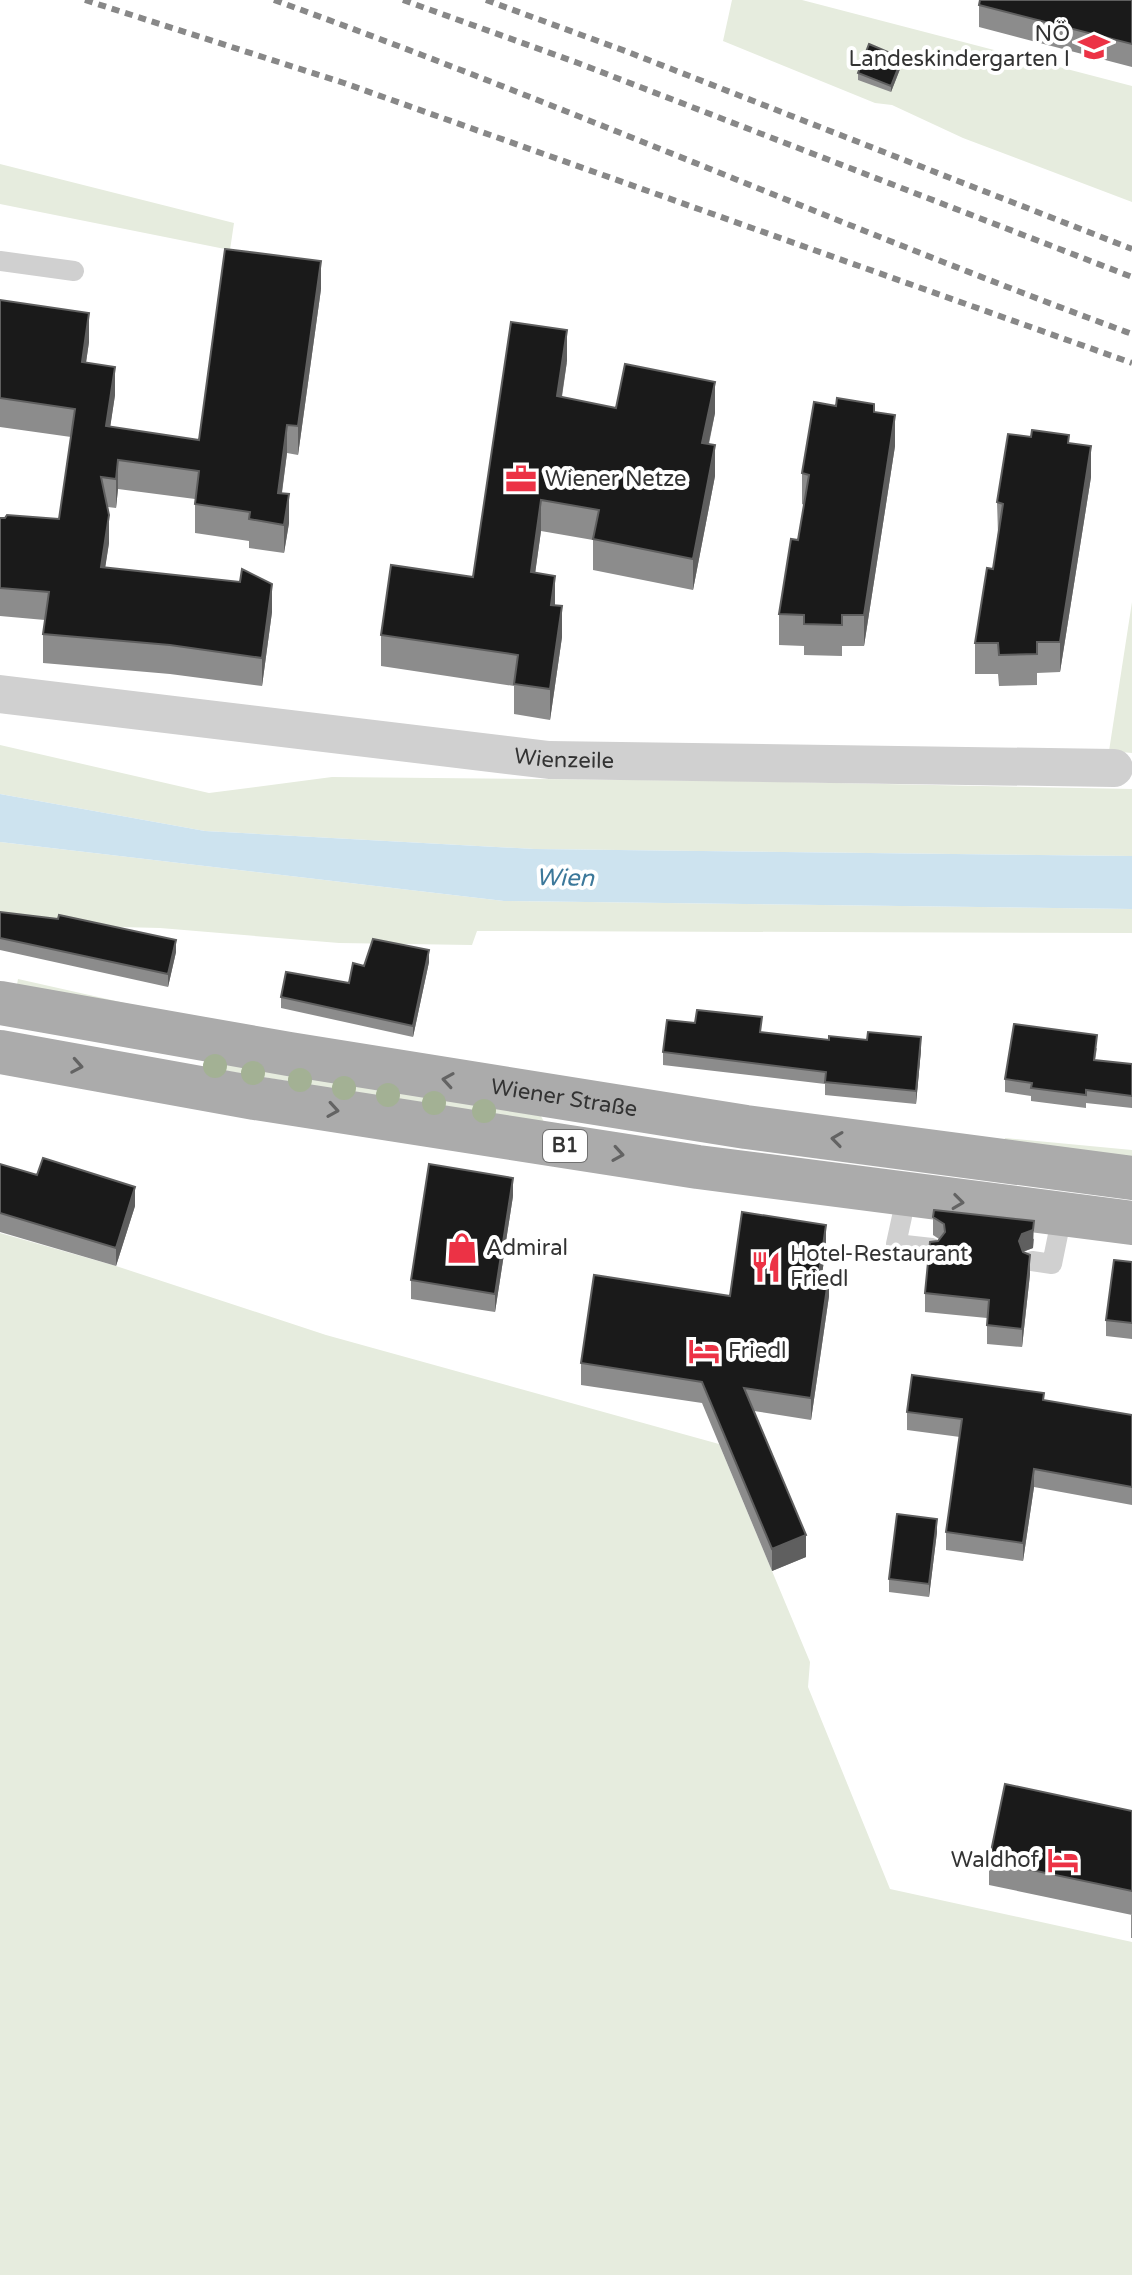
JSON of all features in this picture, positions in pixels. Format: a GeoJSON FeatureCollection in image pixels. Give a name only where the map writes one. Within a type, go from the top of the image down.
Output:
{"type":"FeatureCollection","features":[{"type":"Feature","properties":{"kind":"main road","name":"Wiener Straße"},"geometry":{"type":"LineString","coordinates":[[0,1003],[539,1095],[914,1150],[1132,1178]]}},
{"type":"Feature","properties":{"kind":"main road","name":"B1"},"geometry":{"type":"LineString","coordinates":[[0,1052],[286,1102],[698,1167],[1132,1223]]}},
{"type":"Feature","properties":{"kind":"street","name":"Wienzeile"},"geometry":{"type":"LineString","coordinates":[[0,694],[549,760],[1123,769]]}},
{"type":"Feature","properties":{"kind":"lane"},"geometry":{"type":"LineString","coordinates":[[0,261],[74,271]]}},
{"type":"Feature","properties":{"kind":"lane"},"geometry":{"type":"LineString","coordinates":[[914,1150],[896,1244],[932,1248]]}},
{"type":"Feature","properties":{"kind":"lane"},"geometry":{"type":"LineString","coordinates":[[1032,1261],[1052,1264],[1062,1215]]}},
{"type":"Feature","properties":{"kind":"shaded area"},"geometry":{"type":"Polygon","coordinates":[[[732,0],[802,0],[1132,86],[1132,202],[723,41],[732,0]]]}},
{"type":"Feature","properties":{"kind":"shaded area"},"geometry":{"type":"Polygon","coordinates":[[[0,164],[234,223],[230,250],[0,204],[0,164]]]}},
{"type":"Feature","properties":{"kind":"shaded area"},"geometry":{"type":"Polygon","coordinates":[[[1132,602],[1132,753],[1109,751],[1132,602]]]}},
{"type":"Feature","properties":{"kind":"shaded area"},"geometry":{"type":"Polygon","coordinates":[[[0,745],[209,793],[332,777],[1132,789],[1132,856],[535,849],[205,831],[0,794],[0,745]]]}},
{"type":"Feature","properties":{"kind":"shaded area"},"geometry":{"type":"Polygon","coordinates":[[[0,842],[504,901],[1132,909],[1132,933],[477,931],[472,945],[339,943],[160,928],[0,924],[0,842]]]}},
{"type":"Feature","properties":{"kind":"shaded area"},"geometry":{"type":"Polygon","coordinates":[[[18,979],[165,1012],[16,990],[18,979]]]}},
{"type":"Feature","properties":{"kind":"shaded area"},"geometry":{"type":"Polygon","coordinates":[[[206,1061],[541,1116],[544,1122],[543,1125],[204,1067],[206,1061]]]}},
{"type":"Feature","properties":{"kind":"shaded area"},"geometry":{"type":"Polygon","coordinates":[[[1005,1138],[1132,1150],[1132,1158],[1004,1141],[1005,1138]]]}},
{"type":"Feature","properties":{"kind":"shaded area"},"geometry":{"type":"Polygon","coordinates":[[[0,1233],[116,1266],[326,1335],[719,1444],[810,1662],[808,1687],[890,1889],[1132,1942],[1132,2275],[0,2275],[0,1233]]]}},
{"type":"Feature","properties":{"kind":"water","name":"Wien"},"geometry":{"type":"Polygon","coordinates":[[[0,794],[205,831],[535,849],[1132,856],[1132,909],[504,901],[0,842],[0,794]]]}},
{"type":"Feature","properties":{"kind":"building"},"geometry":{"type":"Polygon","coordinates":[[[980,0],[1132,0],[1132,44],[979,5],[980,0]]]}},
{"type":"Feature","properties":{"kind":"building"},"geometry":{"type":"Polygon","coordinates":[[[869,44],[902,58],[891,86],[858,73],[869,44]]]}},
{"type":"Feature","properties":{"kind":"building"},"geometry":{"type":"Polygon","coordinates":[[[225,249],[321,261],[298,426],[287,425],[278,493],[289,494],[284,525],[249,519],[250,512],[195,504],[199,471],[118,460],[116,479],[101,477],[109,515],[101,567],[240,582],[242,569],[272,584],[262,658],[170,645],[43,634],[49,592],[0,588],[0,518],[7,515],[59,519],[75,409],[0,398],[0,300],[89,313],[82,362],[115,367],[106,426],[199,440],[225,249]]]}},
{"type":"Feature","properties":{"kind":"building"},"geometry":{"type":"Polygon","coordinates":[[[511,322],[567,330],[557,396],[616,408],[625,364],[715,382],[702,443],[715,445],[693,559],[593,539],[599,510],[541,500],[531,572],[555,576],[551,605],[562,606],[550,689],[514,684],[518,655],[381,635],[391,565],[473,577],[511,322]]]}},
{"type":"Feature","properties":{"kind":"building"},"geometry":{"type":"Polygon","coordinates":[[[837,398],[874,404],[874,412],[895,415],[864,615],[842,615],[842,625],[804,624],[804,615],[779,614],[791,539],[798,540],[809,475],[802,473],[814,402],[836,406],[837,398]]]}},
{"type":"Feature","properties":{"kind":"building"},"geometry":{"type":"Polygon","coordinates":[[[1032,430],[1069,435],[1068,443],[1091,446],[1060,642],[1037,642],[1037,654],[999,655],[998,643],[975,643],[987,568],[993,569],[1003,504],[997,502],[1008,434],[1031,437],[1032,430]]]}},
{"type":"Feature","properties":{"kind":"building"},"geometry":{"type":"Polygon","coordinates":[[[0,912],[58,919],[59,915],[176,940],[168,974],[0,938],[0,912]]]}},
{"type":"Feature","properties":{"kind":"building"},"geometry":{"type":"Polygon","coordinates":[[[373,939],[429,950],[413,1026],[281,997],[286,972],[349,983],[353,963],[364,966],[373,939]]]}},
{"type":"Feature","properties":{"kind":"building"},"geometry":{"type":"Polygon","coordinates":[[[697,1010],[762,1017],[760,1032],[829,1040],[829,1036],[867,1040],[868,1032],[921,1037],[916,1091],[825,1082],[826,1072],[663,1052],[667,1020],[695,1023],[697,1010]]]}},
{"type":"Feature","properties":{"kind":"building"},"geometry":{"type":"Polygon","coordinates":[[[1014,1024],[1097,1035],[1094,1060],[1132,1064],[1132,1096],[1086,1090],[1086,1095],[1031,1088],[1032,1083],[1005,1079],[1014,1024]]]}},
{"type":"Feature","properties":{"kind":"building"},"geometry":{"type":"Polygon","coordinates":[[[43,1158],[135,1187],[116,1248],[0,1213],[0,1164],[37,1175],[43,1158]]]}},
{"type":"Feature","properties":{"kind":"building","name":"Admiral"},"geometry":{"type":"Polygon","coordinates":[[[429,1164],[513,1178],[495,1294],[411,1280],[429,1164]]]}},
{"type":"Feature","properties":{"kind":"building"},"geometry":{"type":"Polygon","coordinates":[[[934,1210],[1034,1221],[1033,1230],[1022,1234],[1019,1241],[1023,1252],[1030,1255],[1022,1329],[987,1325],[989,1300],[925,1293],[930,1242],[938,1241],[945,1232],[944,1224],[933,1217],[934,1210]]]}},
{"type":"Feature","properties":{"kind":"building","name":"Friedl"},"geometry":{"type":"Polygon","coordinates":[[[742,1212],[826,1225],[819,1273],[829,1274],[811,1398],[744,1388],[806,1535],[772,1549],[702,1382],[581,1363],[594,1275],[730,1296],[742,1212]]]}},
{"type":"Feature","properties":{"kind":"building"},"geometry":{"type":"Polygon","coordinates":[[[1114,1260],[1132,1262],[1132,1323],[1106,1320],[1114,1260]]]}},
{"type":"Feature","properties":{"kind":"building"},"geometry":{"type":"Polygon","coordinates":[[[912,1375],[1044,1393],[1043,1400],[1132,1415],[1132,1487],[1034,1469],[1023,1543],[946,1532],[962,1419],[907,1412],[912,1375]]]}},
{"type":"Feature","properties":{"kind":"building"},"geometry":{"type":"Polygon","coordinates":[[[897,1514],[937,1519],[929,1584],[889,1579],[897,1514]]]}},
{"type":"Feature","properties":{"kind":"building","name":"Waldhof"},"geometry":{"type":"Polygon","coordinates":[[[1005,1784],[1132,1811],[1132,1891],[989,1861],[1005,1784]]]}},
{"type":"Feature","properties":{"kind":"railway"},"geometry":{"type":"LineString","coordinates":[[85,0],[344,83],[1132,363]]}},
{"type":"Feature","properties":{"kind":"railway"},"geometry":{"type":"LineString","coordinates":[[274,0],[489,81],[917,252],[1132,334]]}},
{"type":"Feature","properties":{"kind":"railway"},"geometry":{"type":"LineString","coordinates":[[403,0],[578,63],[1132,277]]}},
{"type":"Feature","properties":{"kind":"railway"},"geometry":{"type":"LineString","coordinates":[[486,0],[628,52],[1132,249]]}},
{"type":"Feature","properties":{"kind":"place","name":"NÖ Landeskindergarten I"},"geometry":{"type":"Point","coordinates":[1094,47]}},
{"type":"Feature","properties":{"kind":"place","name":"Wiener Netze"},"geometry":{"type":"Point","coordinates":[521,479]}},
{"type":"Feature","properties":{"kind":"place","name":"Admiral"},"geometry":{"type":"Point","coordinates":[462,1248]}},
{"type":"Feature","properties":{"kind":"place","name":"Hotel-Restaurant Friedl"},"geometry":{"type":"Point","coordinates":[766,1267]}},
{"type":"Feature","properties":{"kind":"place","name":"Friedl"},"geometry":{"type":"Point","coordinates":[704,1351]}},
{"type":"Feature","properties":{"kind":"place","name":"Waldhof"},"geometry":{"type":"Point","coordinates":[1063,1860]}}]}
